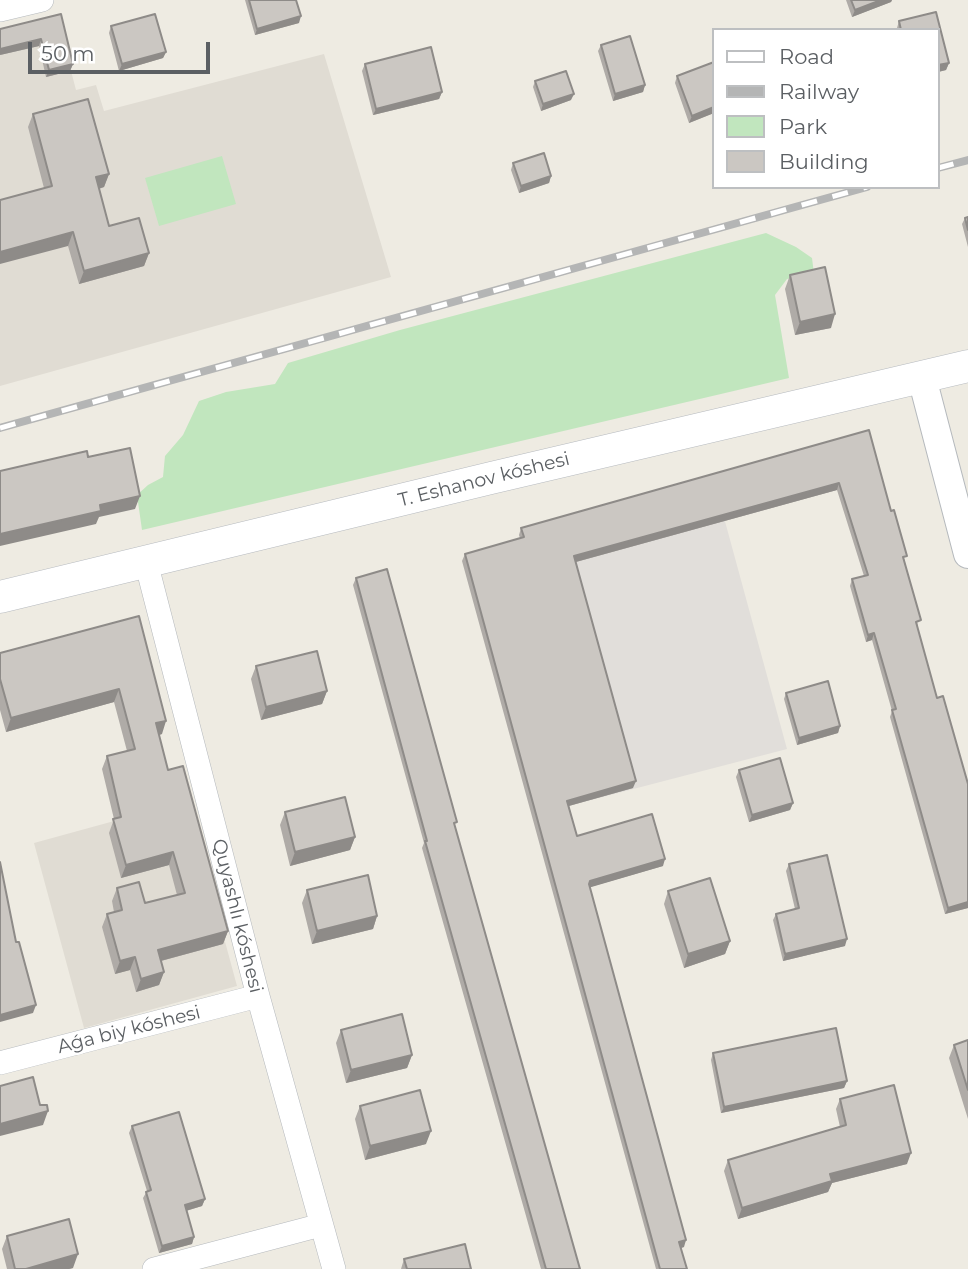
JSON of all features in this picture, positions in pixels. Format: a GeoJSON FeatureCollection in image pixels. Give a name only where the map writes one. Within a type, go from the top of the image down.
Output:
{"type":"FeatureCollection","features":[{"type":"Feature","properties":{"kind":"main road","name":"T. Eshanov kóshesi"},"geometry":{"type":"LineString","coordinates":[[0,597],[968,366]]}},
{"type":"Feature","properties":{"kind":"street"},"geometry":{"type":"LineString","coordinates":[[0,10],[42,0]]}},
{"type":"Feature","properties":{"kind":"street"},"geometry":{"type":"LineString","coordinates":[[922,378],[968,554]]}},
{"type":"Feature","properties":{"kind":"street","name":"Quyashlı kóshesi"},"geometry":{"type":"LineString","coordinates":[[146,562],[258,996],[334,1269]]}},
{"type":"Feature","properties":{"kind":"street","name":"Aǵa biy kóshesi"},"geometry":{"type":"LineString","coordinates":[[0,1063],[258,996]]}},
{"type":"Feature","properties":{"kind":"street"},"geometry":{"type":"LineString","coordinates":[[154,1269],[321,1225]]}},
{"type":"Feature","properties":{"kind":"shaded area"},"geometry":{"type":"Polygon","coordinates":[[[58,21],[76,90],[96,85],[104,111],[324,54],[391,277],[0,386],[0,35],[58,21]]]}},
{"type":"Feature","properties":{"kind":"shaded area"},"geometry":{"type":"Polygon","coordinates":[[[714,481],[787,749],[591,800],[519,535],[714,481]]]}},
{"type":"Feature","properties":{"kind":"shaded area"},"geometry":{"type":"Polygon","coordinates":[[[187,801],[237,986],[84,1028],[34,843],[187,801]]]}},
{"type":"Feature","properties":{"kind":"green space"},"geometry":{"type":"Polygon","coordinates":[[[222,156],[236,204],[159,226],[145,178],[222,156]]]}},
{"type":"Feature","properties":{"kind":"green space"},"geometry":{"type":"Polygon","coordinates":[[[766,233],[812,258],[814,274],[787,279],[775,295],[789,378],[142,530],[137,495],[163,477],[165,456],[183,435],[199,401],[226,392],[275,384],[288,363],[400,330],[766,233]]]}},
{"type":"Feature","properties":{"kind":"building"},"geometry":{"type":"Polygon","coordinates":[[[249,0],[296,0],[301,16],[257,29],[249,0]]]}},
{"type":"Feature","properties":{"kind":"building"},"geometry":{"type":"Polygon","coordinates":[[[851,0],[881,0],[855,10],[851,0]]]}},
{"type":"Feature","properties":{"kind":"building"},"geometry":{"type":"Polygon","coordinates":[[[936,12],[949,63],[940,65],[940,28],[901,28],[899,21],[936,12]]]}},
{"type":"Feature","properties":{"kind":"building"},"geometry":{"type":"Polygon","coordinates":[[[61,14],[73,64],[49,70],[41,39],[0,49],[0,29],[61,14]]]}},
{"type":"Feature","properties":{"kind":"building"},"geometry":{"type":"Polygon","coordinates":[[[155,14],[166,52],[122,64],[111,26],[155,14]]]}},
{"type":"Feature","properties":{"kind":"building"},"geometry":{"type":"Polygon","coordinates":[[[630,36],[645,85],[615,94],[601,45],[630,36]]]}},
{"type":"Feature","properties":{"kind":"building"},"geometry":{"type":"Polygon","coordinates":[[[431,47],[442,92],[376,109],[365,64],[431,47]]]}},
{"type":"Feature","properties":{"kind":"building"},"geometry":{"type":"Polygon","coordinates":[[[712,63],[712,108],[692,116],[677,76],[712,63]]]}},
{"type":"Feature","properties":{"kind":"building"},"geometry":{"type":"Polygon","coordinates":[[[566,71],[574,94],[543,104],[535,81],[566,71]]]}},
{"type":"Feature","properties":{"kind":"building"},"geometry":{"type":"Polygon","coordinates":[[[88,99],[109,174],[96,177],[109,226],[139,218],[149,253],[84,271],[73,232],[0,252],[0,200],[52,186],[33,114],[88,99]]]}},
{"type":"Feature","properties":{"kind":"building"},"geometry":{"type":"Polygon","coordinates":[[[544,153],[551,176],[521,186],[513,163],[544,153]]]}},
{"type":"Feature","properties":{"kind":"building"},"geometry":{"type":"Polygon","coordinates":[[[825,267],[835,314],[800,322],[790,275],[825,267]]]}},
{"type":"Feature","properties":{"kind":"building"},"geometry":{"type":"Polygon","coordinates":[[[869,430],[891,511],[894,510],[907,556],[903,557],[921,620],[916,622],[937,698],[943,696],[968,784],[968,902],[948,908],[892,710],[896,709],[874,633],[868,635],[852,579],[868,575],[839,483],[574,556],[636,781],[567,801],[577,836],[652,814],[665,859],[590,881],[589,884],[686,1240],[679,1242],[687,1269],[660,1269],[465,554],[524,537],[521,528],[869,430]]]}},
{"type":"Feature","properties":{"kind":"building"},"geometry":{"type":"Polygon","coordinates":[[[130,448],[140,496],[100,505],[101,511],[0,534],[0,471],[87,451],[88,457],[130,448]]]}},
{"type":"Feature","properties":{"kind":"building"},"geometry":{"type":"Polygon","coordinates":[[[387,569],[457,822],[454,823],[580,1269],[546,1269],[425,841],[356,578],[387,569]]]}},
{"type":"Feature","properties":{"kind":"building"},"geometry":{"type":"Polygon","coordinates":[[[139,616],[166,721],[156,723],[168,770],[183,766],[228,931],[158,950],[164,972],[141,979],[135,957],[120,961],[107,914],[122,910],[117,888],[139,882],[145,903],[185,893],[173,852],[126,865],[113,819],[121,817],[107,756],[135,749],[119,689],[11,718],[0,679],[0,653],[139,616]]]}},
{"type":"Feature","properties":{"kind":"building"},"geometry":{"type":"Polygon","coordinates":[[[317,651],[327,691],[266,707],[256,666],[317,651]]]}},
{"type":"Feature","properties":{"kind":"building"},"geometry":{"type":"Polygon","coordinates":[[[828,681],[840,726],[799,738],[786,693],[828,681]]]}},
{"type":"Feature","properties":{"kind":"building"},"geometry":{"type":"Polygon","coordinates":[[[780,758],[793,803],[752,815],[739,770],[780,758]]]}},
{"type":"Feature","properties":{"kind":"building"},"geometry":{"type":"Polygon","coordinates":[[[345,797],[355,837],[295,852],[285,812],[345,797]]]}},
{"type":"Feature","properties":{"kind":"building"},"geometry":{"type":"Polygon","coordinates":[[[827,855],[847,939],[785,954],[776,914],[799,908],[789,864],[827,855]]]}},
{"type":"Feature","properties":{"kind":"building"},"geometry":{"type":"Polygon","coordinates":[[[0,862],[16,942],[19,942],[36,1005],[0,1015],[0,862]]]}},
{"type":"Feature","properties":{"kind":"building"},"geometry":{"type":"Polygon","coordinates":[[[368,875],[377,916],[317,931],[307,890],[368,875]]]}},
{"type":"Feature","properties":{"kind":"building"},"geometry":{"type":"Polygon","coordinates":[[[710,878],[730,941],[688,954],[668,891],[710,878]]]}},
{"type":"Feature","properties":{"kind":"building"},"geometry":{"type":"Polygon","coordinates":[[[402,1014],[412,1055],[351,1070],[341,1030],[402,1014]]]}},
{"type":"Feature","properties":{"kind":"building"},"geometry":{"type":"Polygon","coordinates":[[[836,1028],[847,1081],[724,1107],[713,1053],[836,1028]]]}},
{"type":"Feature","properties":{"kind":"building"},"geometry":{"type":"Polygon","coordinates":[[[968,1040],[968,1090],[954,1045],[968,1040]]]}},
{"type":"Feature","properties":{"kind":"building"},"geometry":{"type":"Polygon","coordinates":[[[33,1077],[40,1105],[47,1105],[48,1111],[0,1124],[0,1086],[33,1077]]]}},
{"type":"Feature","properties":{"kind":"building"},"geometry":{"type":"Polygon","coordinates":[[[894,1085],[911,1153],[830,1174],[832,1181],[742,1208],[728,1160],[846,1125],[840,1099],[894,1085]]]}},
{"type":"Feature","properties":{"kind":"building"},"geometry":{"type":"Polygon","coordinates":[[[420,1090],[431,1131],[370,1146],[360,1106],[420,1090]]]}},
{"type":"Feature","properties":{"kind":"building"},"geometry":{"type":"Polygon","coordinates":[[[179,1112],[205,1199],[185,1205],[194,1237],[162,1246],[146,1192],[151,1190],[132,1126],[179,1112]]]}},
{"type":"Feature","properties":{"kind":"building"},"geometry":{"type":"Polygon","coordinates":[[[69,1219],[78,1254],[26,1269],[15,1269],[7,1236],[69,1219]]]}},
{"type":"Feature","properties":{"kind":"building"},"geometry":{"type":"Polygon","coordinates":[[[465,1244],[471,1269],[407,1269],[404,1259],[465,1244]]]}},
{"type":"Feature","properties":{"kind":"railway"},"geometry":{"type":"LineString","coordinates":[[940,167],[968,160]]}},
{"type":"Feature","properties":{"kind":"railway"},"geometry":{"type":"LineString","coordinates":[[0,428],[860,189]]}}]}
